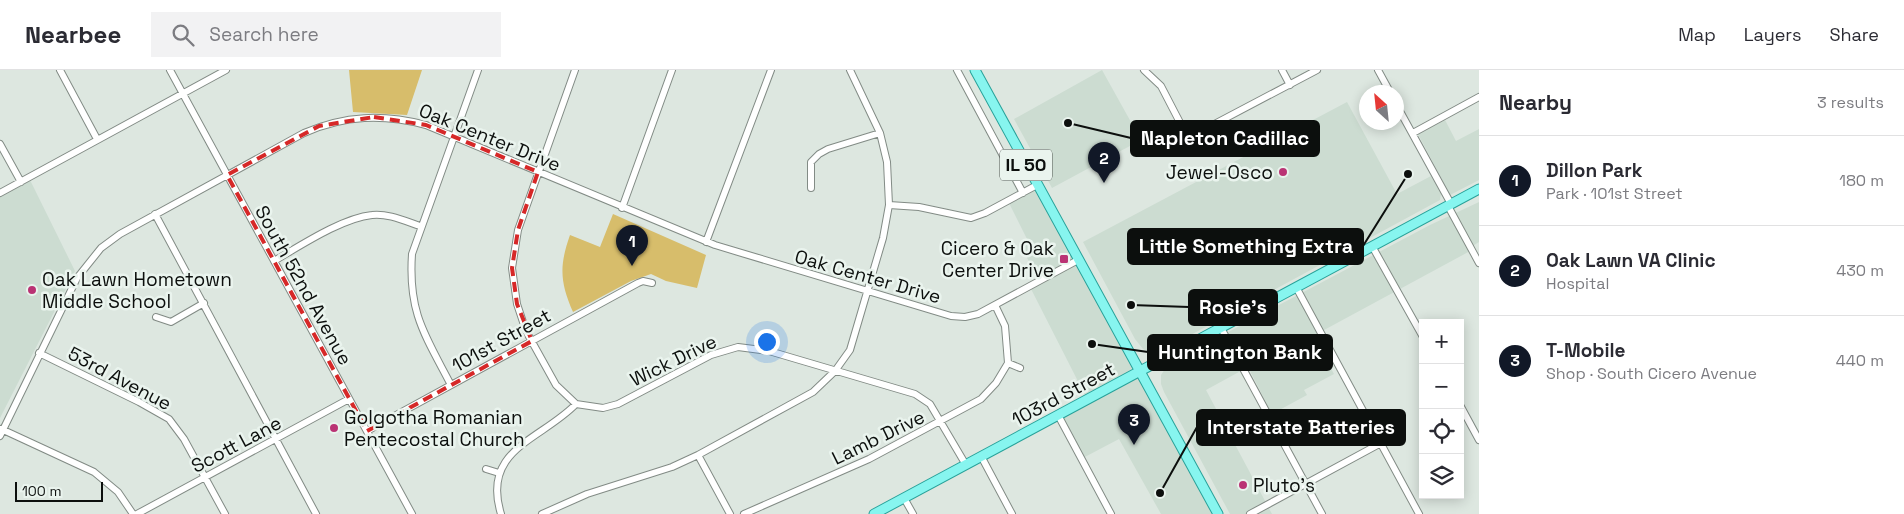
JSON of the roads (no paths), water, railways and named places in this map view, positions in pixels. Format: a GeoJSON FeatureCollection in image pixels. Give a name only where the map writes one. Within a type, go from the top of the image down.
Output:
{"type":"FeatureCollection","features":[{"type":"Feature","properties":{"kind":"main road","name":"IL 50"},"geometry":{"type":"LineString","coordinates":[[974,70],[1218,514]]}},
{"type":"Feature","properties":{"kind":"main road","name":"103rd Street"},"geometry":{"type":"LineString","coordinates":[[874,514],[1479,189]]}},
{"type":"Feature","properties":{"kind":"street"},"geometry":{"type":"LineString","coordinates":[[60,70],[97,139]]}},
{"type":"Feature","properties":{"kind":"street","name":"South 52nd Avenue"},"geometry":{"type":"LineString","coordinates":[[170,70],[412,514]]}},
{"type":"Feature","properties":{"kind":"street"},"geometry":{"type":"LineString","coordinates":[[0,193],[226,70]]}},
{"type":"Feature","properties":{"kind":"street"},"geometry":{"type":"LineString","coordinates":[[451,385],[420,326],[412,301],[410,277],[412,254],[420,226],[478,70]]}},
{"type":"Feature","properties":{"kind":"street"},"geometry":{"type":"LineString","coordinates":[[501,514],[497,499],[499,473],[516,447],[562,419],[576,404],[556,385],[532,341],[517,304],[512,268],[518,230],[575,70]]}},
{"type":"Feature","properties":{"kind":"street"},"geometry":{"type":"LineString","coordinates":[[622,208],[672,70]]}},
{"type":"Feature","properties":{"kind":"street"},"geometry":{"type":"LineString","coordinates":[[706,242],[771,70]]}},
{"type":"Feature","properties":{"kind":"street"},"geometry":{"type":"LineString","coordinates":[[542,514],[587,494],[664,470],[698,455],[812,392],[835,371],[850,350],[883,238],[889,206],[888,162],[880,133],[850,70]]}},
{"type":"Feature","properties":{"kind":"street"},"geometry":{"type":"LineString","coordinates":[[956,70],[1023,193]]}},
{"type":"Feature","properties":{"kind":"street"},"geometry":{"type":"LineString","coordinates":[[1144,70],[1161,86],[1188,138],[1317,70]]}},
{"type":"Feature","properties":{"kind":"street"},"geometry":{"type":"LineString","coordinates":[[1282,70],[1290,85]]}},
{"type":"Feature","properties":{"kind":"street"},"geometry":{"type":"LineString","coordinates":[[1378,70],[1386,85]]}},
{"type":"Feature","properties":{"kind":"street"},"geometry":{"type":"LineString","coordinates":[[1413,133],[1479,97]]}},
{"type":"Feature","properties":{"kind":"street","name":"Oak Center Drive"},"geometry":{"type":"LineString","coordinates":[[1,431],[77,278],[94,256],[120,234],[304,133],[325,124],[349,119],[374,116],[426,124],[706,242],[867,292],[965,318],[995,306],[1078,260]]}},
{"type":"Feature","properties":{"kind":"street"},"geometry":{"type":"LineString","coordinates":[[1404,118],[1479,263]]}},
{"type":"Feature","properties":{"kind":"street"},"geometry":{"type":"LineString","coordinates":[[811,188],[811,162],[818,154],[880,133]]}},
{"type":"Feature","properties":{"kind":"street"},"geometry":{"type":"LineString","coordinates":[[0,144],[20,182]]}},
{"type":"Feature","properties":{"kind":"street"},"geometry":{"type":"LineString","coordinates":[[889,206],[920,207],[971,218],[985,213],[1037,185]]}},
{"type":"Feature","properties":{"kind":"street"},"geometry":{"type":"LineString","coordinates":[[155,214],[316,514]]}},
{"type":"Feature","properties":{"kind":"street"},"geometry":{"type":"LineString","coordinates":[[274,260],[353,219],[373,214],[389,216],[420,226]]}},
{"type":"Feature","properties":{"kind":"street"},"geometry":{"type":"LineString","coordinates":[[1372,246],[1419,330]]}},
{"type":"Feature","properties":{"kind":"street","name":"101st Street"},"geometry":{"type":"LineString","coordinates":[[366,431],[638,282],[643,281],[652,284]]}},
{"type":"Feature","properties":{"kind":"street"},"geometry":{"type":"LineString","coordinates":[[1296,287],[1419,514]]}},
{"type":"Feature","properties":{"kind":"street"},"geometry":{"type":"LineString","coordinates":[[156,317],[171,322],[204,303]]}},
{"type":"Feature","properties":{"kind":"street"},"geometry":{"type":"LineString","coordinates":[[995,306],[1005,326],[1008,363],[1020,368]]}},
{"type":"Feature","properties":{"kind":"street"},"geometry":{"type":"LineString","coordinates":[[1221,328],[1322,514]]}},
{"type":"Feature","properties":{"kind":"street","name":"Wick Drive"},"geometry":{"type":"LineString","coordinates":[[576,404],[603,408],[618,404],[711,355],[728,349],[758,348],[915,394],[930,404],[966,464]]}},
{"type":"Feature","properties":{"kind":"street","name":"53rd Avenue"},"geometry":{"type":"LineString","coordinates":[[39,353],[139,402],[169,419],[184,439],[225,514]]}},
{"type":"Feature","properties":{"kind":"street","name":"Lamb Drive"},"geometry":{"type":"LineString","coordinates":[[744,514],[816,484],[941,422],[981,399],[996,383],[1008,363]]}},
{"type":"Feature","properties":{"kind":"street","name":"Scott Lane"},"geometry":{"type":"LineString","coordinates":[[135,514],[276,440],[349,399]]}},
{"type":"Feature","properties":{"kind":"street"},"geometry":{"type":"LineString","coordinates":[[1462,409],[1479,440]]}},
{"type":"Feature","properties":{"kind":"street"},"geometry":{"type":"LineString","coordinates":[[1058,415],[1112,514]]}},
{"type":"Feature","properties":{"kind":"street"},"geometry":{"type":"LineString","coordinates":[[1,431],[94,472],[118,492],[135,514]]}},
{"type":"Feature","properties":{"kind":"street"},"geometry":{"type":"LineString","coordinates":[[1250,514],[1381,443]]}},
{"type":"Feature","properties":{"kind":"street"},"geometry":{"type":"LineString","coordinates":[[698,455],[730,514]]}},
{"type":"Feature","properties":{"kind":"street"},"geometry":{"type":"LineString","coordinates":[[981,456],[1012,514]]}},
{"type":"Feature","properties":{"kind":"street"},"geometry":{"type":"LineString","coordinates":[[486,469],[499,473]]}},
{"type":"Feature","properties":{"kind":"street"},"geometry":{"type":"LineString","coordinates":[[904,498],[913,514]]}},
{"type":"Feature","properties":{"kind":"place","name":"Napleton Cadillac"},"geometry":{"type":"Point","coordinates":[1068,123]}},
{"type":"Feature","properties":{"kind":"place","name":"Jewel-Osco"},"geometry":{"type":"Point","coordinates":[1283,172]}},
{"type":"Feature","properties":{"kind":"place","name":"Little Something Extra"},"geometry":{"type":"Point","coordinates":[1408,174]}},
{"type":"Feature","properties":{"kind":"place","name":"Oak Lawn VA Clinic"},"geometry":{"type":"Point","coordinates":[1104,183]}},
{"type":"Feature","properties":{"kind":"place","name":"Cicero & Oak Center Drive"},"geometry":{"type":"Point","coordinates":[1064,259]}},
{"type":"Feature","properties":{"kind":"place","name":"Dillon Park"},"geometry":{"type":"Point","coordinates":[632,266]}},
{"type":"Feature","properties":{"kind":"place","name":"Oak Lawn Hometown Middle School"},"geometry":{"type":"Point","coordinates":[32,290]}},
{"type":"Feature","properties":{"kind":"place","name":"Rosie's"},"geometry":{"type":"Point","coordinates":[1131,305]}},
{"type":"Feature","properties":{"kind":"place","name":"Huntington Bank"},"geometry":{"type":"Point","coordinates":[1092,344]}},
{"type":"Feature","properties":{"kind":"place","name":"Golgotha Romanian Pentecostal Church"},"geometry":{"type":"Point","coordinates":[334,428]}},
{"type":"Feature","properties":{"kind":"place","name":"T-Mobile"},"geometry":{"type":"Point","coordinates":[1134,445]}},
{"type":"Feature","properties":{"kind":"place","name":"Pluto's"},"geometry":{"type":"Point","coordinates":[1243,485]}},
{"type":"Feature","properties":{"kind":"place","name":"Interstate Batteries"},"geometry":{"type":"Point","coordinates":[1160,493]}}]}
